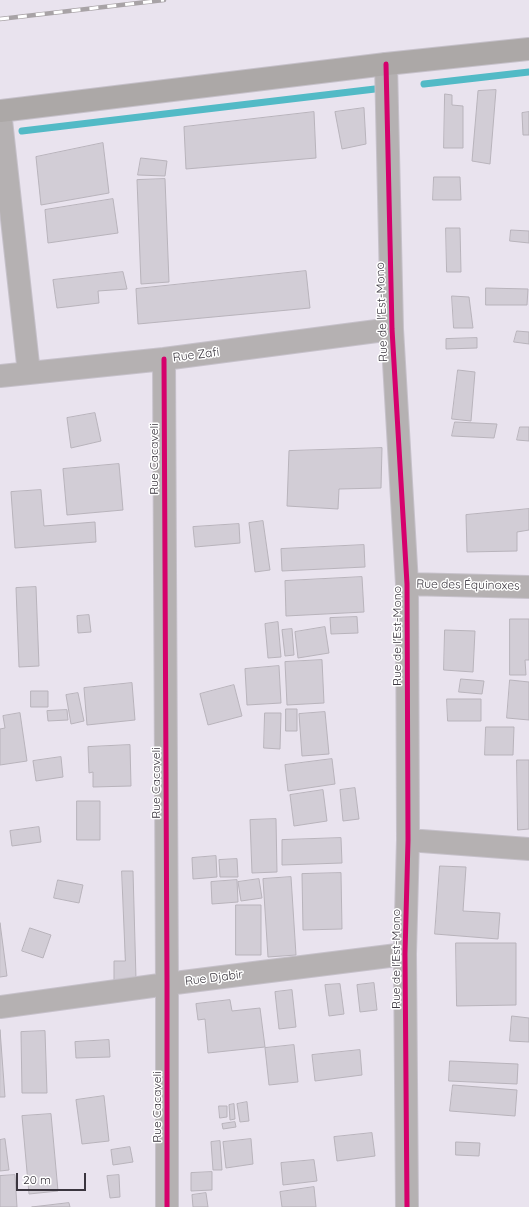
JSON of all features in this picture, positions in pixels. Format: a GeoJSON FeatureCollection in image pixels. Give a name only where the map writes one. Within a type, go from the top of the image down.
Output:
{"type":"FeatureCollection","features":[{"type":"Feature","properties":{"kind":"street"},"geometry":{"type":"LineString","coordinates":[[29,373],[0,111],[386,64],[529,49]]}},
{"type":"Feature","properties":{"kind":"street","name":"Rue de l'Est-Mono"},"geometry":{"type":"LineString","coordinates":[[386,64],[392,329],[407,584],[408,840],[405,954],[407,1207]]}},
{"type":"Feature","properties":{"kind":"street","name":"Rue Zafi"},"geometry":{"type":"LineString","coordinates":[[0,376],[164,359],[392,329]]}},
{"type":"Feature","properties":{"kind":"street","name":"Rue Cacaveli"},"geometry":{"type":"LineString","coordinates":[[164,359],[167,984],[166,1207]]}},
{"type":"Feature","properties":{"kind":"street","name":"Rue des Équinoxes"},"geometry":{"type":"LineString","coordinates":[[407,584],[529,587]]}},
{"type":"Feature","properties":{"kind":"street"},"geometry":{"type":"LineString","coordinates":[[408,840],[529,849]]}},
{"type":"Feature","properties":{"kind":"street","name":"Rue Djabir"},"geometry":{"type":"LineString","coordinates":[[0,1007],[405,954]]}},
{"type":"Feature","properties":{"kind":"building"},"geometry":{"type":"Polygon","coordinates":[[[496,90],[490,164],[472,161],[478,91],[496,90]]]}},
{"type":"Feature","properties":{"kind":"building"},"geometry":{"type":"Polygon","coordinates":[[[445,94],[452,95],[452,105],[463,106],[463,148],[444,148],[445,94]]]}},
{"type":"Feature","properties":{"kind":"building"},"geometry":{"type":"Polygon","coordinates":[[[364,108],[366,144],[342,149],[335,112],[364,108]]]}},
{"type":"Feature","properties":{"kind":"building"},"geometry":{"type":"Polygon","coordinates":[[[314,112],[316,158],[186,169],[184,127],[314,112]]]}},
{"type":"Feature","properties":{"kind":"building"},"geometry":{"type":"Polygon","coordinates":[[[529,112],[529,135],[523,135],[522,113],[529,112]]]}},
{"type":"Feature","properties":{"kind":"building"},"geometry":{"type":"Polygon","coordinates":[[[103,143],[109,193],[41,205],[36,157],[103,143]]]}},
{"type":"Feature","properties":{"kind":"building"},"geometry":{"type":"Polygon","coordinates":[[[141,158],[167,161],[165,176],[138,175],[141,158]]]}},
{"type":"Feature","properties":{"kind":"building"},"geometry":{"type":"Polygon","coordinates":[[[434,177],[460,177],[461,200],[433,200],[434,177]]]}},
{"type":"Feature","properties":{"kind":"building"},"geometry":{"type":"Polygon","coordinates":[[[165,179],[169,282],[141,284],[137,180],[165,179]]]}},
{"type":"Feature","properties":{"kind":"building"},"geometry":{"type":"Polygon","coordinates":[[[113,199],[118,233],[48,243],[45,210],[113,199]]]}},
{"type":"Feature","properties":{"kind":"building"},"geometry":{"type":"Polygon","coordinates":[[[446,228],[460,228],[461,272],[447,272],[446,228]]]}},
{"type":"Feature","properties":{"kind":"building"},"geometry":{"type":"Polygon","coordinates":[[[511,230],[529,231],[529,243],[510,241],[511,230]]]}},
{"type":"Feature","properties":{"kind":"building"},"geometry":{"type":"Polygon","coordinates":[[[306,271],[310,308],[138,324],[136,289],[306,271]]]}},
{"type":"Feature","properties":{"kind":"building"},"geometry":{"type":"Polygon","coordinates":[[[123,272],[127,289],[98,291],[99,303],[57,308],[53,280],[123,272]]]}},
{"type":"Feature","properties":{"kind":"building"},"geometry":{"type":"Polygon","coordinates":[[[486,288],[528,289],[527,305],[486,305],[486,288]]]}},
{"type":"Feature","properties":{"kind":"building"},"geometry":{"type":"Polygon","coordinates":[[[452,296],[469,297],[473,328],[454,328],[452,296]]]}},
{"type":"Feature","properties":{"kind":"building"},"geometry":{"type":"Polygon","coordinates":[[[517,331],[529,332],[529,344],[514,342],[517,331]]]}},
{"type":"Feature","properties":{"kind":"building"},"geometry":{"type":"Polygon","coordinates":[[[477,338],[477,348],[446,349],[446,339],[477,338]]]}},
{"type":"Feature","properties":{"kind":"building"},"geometry":{"type":"Polygon","coordinates":[[[458,370],[475,372],[471,421],[452,419],[458,370]]]}},
{"type":"Feature","properties":{"kind":"building"},"geometry":{"type":"Polygon","coordinates":[[[95,413],[101,441],[71,448],[67,418],[95,413]]]}},
{"type":"Feature","properties":{"kind":"building"},"geometry":{"type":"Polygon","coordinates":[[[455,422],[497,424],[494,438],[452,436],[455,422]]]}},
{"type":"Feature","properties":{"kind":"building"},"geometry":{"type":"Polygon","coordinates":[[[520,427],[529,427],[529,441],[517,440],[520,427]]]}},
{"type":"Feature","properties":{"kind":"building"},"geometry":{"type":"Polygon","coordinates":[[[382,448],[381,488],[339,489],[338,509],[287,506],[289,451],[382,448]]]}},
{"type":"Feature","properties":{"kind":"building"},"geometry":{"type":"Polygon","coordinates":[[[119,464],[123,510],[67,515],[63,469],[119,464]]]}},
{"type":"Feature","properties":{"kind":"building"},"geometry":{"type":"Polygon","coordinates":[[[41,490],[44,526],[95,522],[96,542],[15,548],[11,492],[41,490]]]}},
{"type":"Feature","properties":{"kind":"building"},"geometry":{"type":"Polygon","coordinates":[[[529,509],[529,530],[517,532],[517,551],[467,552],[466,515],[529,509]]]}},
{"type":"Feature","properties":{"kind":"building"},"geometry":{"type":"Polygon","coordinates":[[[263,521],[270,570],[255,572],[249,523],[263,521]]]}},
{"type":"Feature","properties":{"kind":"building"},"geometry":{"type":"Polygon","coordinates":[[[239,524],[240,543],[195,547],[193,527],[239,524]]]}},
{"type":"Feature","properties":{"kind":"building"},"geometry":{"type":"Polygon","coordinates":[[[364,545],[365,567],[282,571],[281,549],[364,545]]]}},
{"type":"Feature","properties":{"kind":"building"},"geometry":{"type":"Polygon","coordinates":[[[362,577],[364,612],[286,616],[285,581],[362,577]]]}},
{"type":"Feature","properties":{"kind":"building"},"geometry":{"type":"Polygon","coordinates":[[[36,587],[39,666],[19,667],[16,588],[36,587]]]}},
{"type":"Feature","properties":{"kind":"building"},"geometry":{"type":"Polygon","coordinates":[[[89,615],[91,632],[78,633],[77,616],[89,615]]]}},
{"type":"Feature","properties":{"kind":"building"},"geometry":{"type":"Polygon","coordinates":[[[357,617],[358,633],[331,634],[330,618],[357,617]]]}},
{"type":"Feature","properties":{"kind":"building"},"geometry":{"type":"Polygon","coordinates":[[[510,619],[529,619],[529,660],[525,660],[526,675],[510,675],[510,619]]]}},
{"type":"Feature","properties":{"kind":"building"},"geometry":{"type":"Polygon","coordinates":[[[278,622],[281,657],[268,658],[265,624],[278,622]]]}},
{"type":"Feature","properties":{"kind":"building"},"geometry":{"type":"Polygon","coordinates":[[[325,627],[329,653],[298,658],[295,632],[325,627]]]}},
{"type":"Feature","properties":{"kind":"building"},"geometry":{"type":"Polygon","coordinates":[[[292,629],[294,655],[285,656],[282,630],[292,629]]]}},
{"type":"Feature","properties":{"kind":"building"},"geometry":{"type":"Polygon","coordinates":[[[445,630],[475,631],[473,672],[444,670],[445,630]]]}},
{"type":"Feature","properties":{"kind":"building"},"geometry":{"type":"Polygon","coordinates":[[[322,660],[324,703],[287,705],[285,662],[322,660]]]}},
{"type":"Feature","properties":{"kind":"building"},"geometry":{"type":"Polygon","coordinates":[[[279,666],[281,703],[247,705],[245,669],[279,666]]]}},
{"type":"Feature","properties":{"kind":"building"},"geometry":{"type":"Polygon","coordinates":[[[461,679],[484,681],[482,694],[459,692],[461,679]]]}},
{"type":"Feature","properties":{"kind":"building"},"geometry":{"type":"Polygon","coordinates":[[[510,680],[529,682],[529,720],[507,718],[510,680]]]}},
{"type":"Feature","properties":{"kind":"building"},"geometry":{"type":"Polygon","coordinates":[[[132,683],[135,720],[87,725],[84,688],[132,683]]]}},
{"type":"Feature","properties":{"kind":"building"},"geometry":{"type":"Polygon","coordinates":[[[234,685],[242,716],[208,725],[200,694],[234,685]]]}},
{"type":"Feature","properties":{"kind":"building"},"geometry":{"type":"Polygon","coordinates":[[[31,691],[48,691],[48,707],[31,707],[31,691]]]}},
{"type":"Feature","properties":{"kind":"building"},"geometry":{"type":"Polygon","coordinates":[[[78,693],[84,721],[71,724],[66,695],[78,693]]]}},
{"type":"Feature","properties":{"kind":"building"},"geometry":{"type":"Polygon","coordinates":[[[447,699],[481,699],[481,721],[448,721],[447,699]]]}},
{"type":"Feature","properties":{"kind":"building"},"geometry":{"type":"Polygon","coordinates":[[[286,709],[297,709],[297,731],[286,731],[286,709]]]}},
{"type":"Feature","properties":{"kind":"building"},"geometry":{"type":"Polygon","coordinates":[[[67,710],[68,720],[48,721],[47,711],[67,710]]]}},
{"type":"Feature","properties":{"kind":"building"},"geometry":{"type":"Polygon","coordinates":[[[325,712],[329,754],[302,756],[299,714],[325,712]]]}},
{"type":"Feature","properties":{"kind":"building"},"geometry":{"type":"Polygon","coordinates":[[[20,713],[27,761],[0,765],[0,729],[5,728],[3,716],[20,713]]]}},
{"type":"Feature","properties":{"kind":"building"},"geometry":{"type":"Polygon","coordinates":[[[265,713],[281,713],[280,749],[264,748],[265,713]]]}},
{"type":"Feature","properties":{"kind":"building"},"geometry":{"type":"Polygon","coordinates":[[[486,727],[514,727],[513,755],[485,755],[486,727]]]}},
{"type":"Feature","properties":{"kind":"building"},"geometry":{"type":"Polygon","coordinates":[[[130,745],[131,786],[93,787],[93,772],[89,773],[88,747],[130,745]]]}},
{"type":"Feature","properties":{"kind":"building"},"geometry":{"type":"Polygon","coordinates":[[[61,757],[63,777],[36,781],[33,761],[61,757]]]}},
{"type":"Feature","properties":{"kind":"building"},"geometry":{"type":"Polygon","coordinates":[[[332,759],[335,784],[288,791],[285,765],[332,759]]]}},
{"type":"Feature","properties":{"kind":"building"},"geometry":{"type":"Polygon","coordinates":[[[517,760],[529,760],[529,829],[518,830],[517,760]]]}},
{"type":"Feature","properties":{"kind":"building"},"geometry":{"type":"Polygon","coordinates":[[[355,788],[359,819],[343,821],[340,790],[355,788]]]}},
{"type":"Feature","properties":{"kind":"building"},"geometry":{"type":"Polygon","coordinates":[[[323,790],[327,821],[294,826],[290,795],[323,790]]]}},
{"type":"Feature","properties":{"kind":"building"},"geometry":{"type":"Polygon","coordinates":[[[77,801],[100,801],[100,840],[77,840],[77,801]]]}},
{"type":"Feature","properties":{"kind":"building"},"geometry":{"type":"Polygon","coordinates":[[[276,819],[277,872],[252,873],[250,820],[276,819]]]}},
{"type":"Feature","properties":{"kind":"building"},"geometry":{"type":"Polygon","coordinates":[[[39,827],[41,842],[12,846],[10,831],[39,827]]]}},
{"type":"Feature","properties":{"kind":"building"},"geometry":{"type":"Polygon","coordinates":[[[341,838],[342,863],[282,865],[282,840],[341,838]]]}},
{"type":"Feature","properties":{"kind":"building"},"geometry":{"type":"Polygon","coordinates":[[[216,856],[217,877],[193,879],[192,858],[216,856]]]}},
{"type":"Feature","properties":{"kind":"building"},"geometry":{"type":"Polygon","coordinates":[[[237,859],[238,877],[220,877],[219,860],[237,859]]]}},
{"type":"Feature","properties":{"kind":"building"},"geometry":{"type":"Polygon","coordinates":[[[440,866],[466,867],[463,911],[500,913],[498,939],[435,934],[440,866]]]}},
{"type":"Feature","properties":{"kind":"building"},"geometry":{"type":"Polygon","coordinates":[[[122,871],[133,871],[136,979],[114,980],[114,961],[125,961],[122,871]]]}},
{"type":"Feature","properties":{"kind":"building"},"geometry":{"type":"Polygon","coordinates":[[[341,873],[342,929],[303,930],[302,874],[341,873]]]}},
{"type":"Feature","properties":{"kind":"building"},"geometry":{"type":"Polygon","coordinates":[[[291,877],[296,955],[268,957],[263,879],[291,877]]]}},
{"type":"Feature","properties":{"kind":"building"},"geometry":{"type":"Polygon","coordinates":[[[259,879],[262,898],[241,901],[238,882],[259,879]]]}},
{"type":"Feature","properties":{"kind":"building"},"geometry":{"type":"Polygon","coordinates":[[[58,880],[83,885],[79,903],[54,898],[58,880]]]}},
{"type":"Feature","properties":{"kind":"building"},"geometry":{"type":"Polygon","coordinates":[[[237,880],[238,902],[212,904],[211,882],[237,880]]]}},
{"type":"Feature","properties":{"kind":"building"},"geometry":{"type":"Polygon","coordinates":[[[236,905],[261,905],[261,955],[236,955],[236,905]]]}},
{"type":"Feature","properties":{"kind":"building"},"geometry":{"type":"Polygon","coordinates":[[[0,923],[7,976],[0,977],[0,923]]]}},
{"type":"Feature","properties":{"kind":"building"},"geometry":{"type":"Polygon","coordinates":[[[30,928],[51,935],[43,958],[22,951],[30,928]]]}},
{"type":"Feature","properties":{"kind":"building"},"geometry":{"type":"Polygon","coordinates":[[[456,943],[516,943],[516,1005],[457,1006],[456,943]]]}},
{"type":"Feature","properties":{"kind":"building"},"geometry":{"type":"Polygon","coordinates":[[[374,983],[377,1010],[360,1012],[357,985],[374,983]]]}},
{"type":"Feature","properties":{"kind":"building"},"geometry":{"type":"Polygon","coordinates":[[[340,984],[344,1014],[329,1016],[325,985],[340,984]]]}},
{"type":"Feature","properties":{"kind":"building"},"geometry":{"type":"Polygon","coordinates":[[[292,990],[296,1027],[279,1029],[275,992],[292,990]]]}},
{"type":"Feature","properties":{"kind":"building"},"geometry":{"type":"Polygon","coordinates":[[[230,1000],[232,1011],[260,1008],[265,1047],[208,1053],[205,1019],[198,1020],[196,1004],[230,1000]]]}},
{"type":"Feature","properties":{"kind":"building"},"geometry":{"type":"Polygon","coordinates":[[[512,1016],[529,1018],[529,1042],[510,1041],[512,1016]]]}},
{"type":"Feature","properties":{"kind":"building"},"geometry":{"type":"Polygon","coordinates":[[[0,1030],[5,1097],[0,1097],[0,1030]]]}},
{"type":"Feature","properties":{"kind":"building"},"geometry":{"type":"Polygon","coordinates":[[[45,1031],[47,1093],[22,1093],[21,1032],[45,1031]]]}},
{"type":"Feature","properties":{"kind":"building"},"geometry":{"type":"Polygon","coordinates":[[[109,1040],[110,1057],[76,1058],[75,1042],[109,1040]]]}},
{"type":"Feature","properties":{"kind":"building"},"geometry":{"type":"Polygon","coordinates":[[[294,1045],[298,1082],[269,1085],[265,1048],[294,1045]]]}},
{"type":"Feature","properties":{"kind":"building"},"geometry":{"type":"Polygon","coordinates":[[[360,1050],[362,1075],[315,1081],[312,1055],[360,1050]]]}},
{"type":"Feature","properties":{"kind":"building"},"geometry":{"type":"Polygon","coordinates":[[[450,1061],[518,1064],[517,1084],[449,1081],[450,1061]]]}},
{"type":"Feature","properties":{"kind":"building"},"geometry":{"type":"Polygon","coordinates":[[[453,1085],[517,1090],[515,1116],[450,1111],[453,1085]]]}},
{"type":"Feature","properties":{"kind":"building"},"geometry":{"type":"Polygon","coordinates":[[[104,1096],[109,1141],[82,1144],[76,1100],[104,1096]]]}},
{"type":"Feature","properties":{"kind":"building"},"geometry":{"type":"Polygon","coordinates":[[[247,1102],[249,1121],[240,1122],[237,1104],[247,1102]]]}},
{"type":"Feature","properties":{"kind":"building"},"geometry":{"type":"Polygon","coordinates":[[[234,1104],[235,1119],[230,1120],[229,1105],[234,1104]]]}},
{"type":"Feature","properties":{"kind":"building"},"geometry":{"type":"Polygon","coordinates":[[[219,1106],[227,1106],[227,1117],[220,1118],[219,1106]]]}},
{"type":"Feature","properties":{"kind":"building"},"geometry":{"type":"Polygon","coordinates":[[[51,1114],[58,1191],[29,1194],[22,1116],[51,1114]]]}},
{"type":"Feature","properties":{"kind":"building"},"geometry":{"type":"Polygon","coordinates":[[[235,1122],[236,1127],[223,1129],[222,1124],[235,1122]]]}},
{"type":"Feature","properties":{"kind":"building"},"geometry":{"type":"Polygon","coordinates":[[[372,1133],[375,1156],[337,1161],[334,1137],[372,1133]]]}},
{"type":"Feature","properties":{"kind":"building"},"geometry":{"type":"Polygon","coordinates":[[[5,1139],[9,1170],[0,1171],[0,1140],[5,1139]]]}},
{"type":"Feature","properties":{"kind":"building"},"geometry":{"type":"Polygon","coordinates":[[[251,1139],[253,1164],[226,1168],[223,1142],[251,1139]]]}},
{"type":"Feature","properties":{"kind":"building"},"geometry":{"type":"Polygon","coordinates":[[[220,1141],[222,1170],[213,1170],[211,1142],[220,1141]]]}},
{"type":"Feature","properties":{"kind":"building"},"geometry":{"type":"Polygon","coordinates":[[[456,1142],[480,1143],[479,1156],[456,1155],[456,1142]]]}},
{"type":"Feature","properties":{"kind":"building"},"geometry":{"type":"Polygon","coordinates":[[[130,1147],[133,1162],[113,1165],[111,1150],[130,1147]]]}},
{"type":"Feature","properties":{"kind":"building"},"geometry":{"type":"Polygon","coordinates":[[[314,1160],[317,1181],[283,1185],[281,1163],[314,1160]]]}},
{"type":"Feature","properties":{"kind":"building"},"geometry":{"type":"Polygon","coordinates":[[[212,1172],[212,1190],[191,1191],[191,1173],[212,1172]]]}},
{"type":"Feature","properties":{"kind":"building"},"geometry":{"type":"Polygon","coordinates":[[[15,1175],[17,1207],[0,1207],[0,1176],[15,1175]]]}},
{"type":"Feature","properties":{"kind":"building"},"geometry":{"type":"Polygon","coordinates":[[[119,1175],[120,1197],[110,1198],[107,1176],[119,1175]]]}},
{"type":"Feature","properties":{"kind":"building"},"geometry":{"type":"Polygon","coordinates":[[[314,1187],[316,1207],[282,1207],[280,1192],[314,1187]]]}},
{"type":"Feature","properties":{"kind":"building"},"geometry":{"type":"Polygon","coordinates":[[[206,1193],[208,1207],[193,1207],[192,1195],[206,1193]]]}},
{"type":"Feature","properties":{"kind":"building"},"geometry":{"type":"Polygon","coordinates":[[[69,1203],[70,1207],[32,1207],[69,1203]]]}},
{"type":"Feature","properties":{"kind":"waterway"},"geometry":{"type":"LineString","coordinates":[[424,84],[529,72]]}},
{"type":"Feature","properties":{"kind":"waterway"},"geometry":{"type":"LineString","coordinates":[[22,131],[375,89]]}},
{"type":"Feature","properties":{"kind":"railway"},"geometry":{"type":"LineString","coordinates":[[0,19],[164,0]]}},
{"type":"Feature","properties":{"kind":"cycle path"},"geometry":{"type":"LineString","coordinates":[[386,64],[392,329],[407,584],[408,840],[405,954],[407,1207]]}},
{"type":"Feature","properties":{"kind":"cycle path"},"geometry":{"type":"LineString","coordinates":[[164,359],[167,1207]]}}]}
